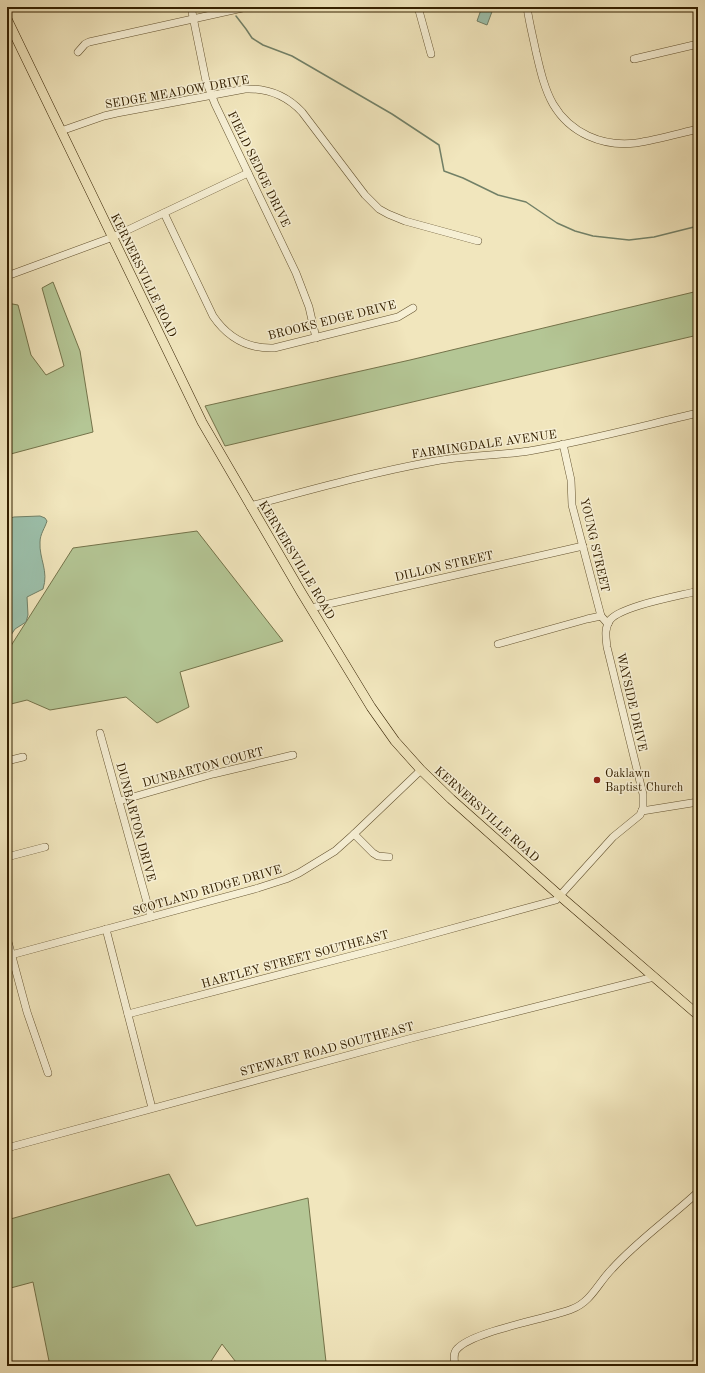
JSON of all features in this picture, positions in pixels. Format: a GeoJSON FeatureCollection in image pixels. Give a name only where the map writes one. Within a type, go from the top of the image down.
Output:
{"type":"FeatureCollection","features":[{"type":"Feature","properties":{"kind":"main road","name":"KERNERSVILLE ROAD"},"geometry":{"type":"LineString","coordinates":[[7,19],[202,422],[250,506],[371,707],[395,741],[421,770],[451,799],[560,896],[698,1015]]}},
{"type":"Feature","properties":{"kind":"street","name":"FIELD SEDGE DRIVE"},"geometry":{"type":"LineString","coordinates":[[191,7],[206,81],[303,289],[316,338]]}},
{"type":"Feature","properties":{"kind":"street"},"geometry":{"type":"LineString","coordinates":[[78,52],[85,44],[89,42],[247,7]]}},
{"type":"Feature","properties":{"kind":"street"},"geometry":{"type":"LineString","coordinates":[[418,7],[431,54]]}},
{"type":"Feature","properties":{"kind":"street"},"geometry":{"type":"LineString","coordinates":[[527,7],[546,90],[558,112],[568,123],[583,134],[606,142],[635,143],[698,129]]}},
{"type":"Feature","properties":{"kind":"street"},"geometry":{"type":"LineString","coordinates":[[634,59],[698,44]]}},
{"type":"Feature","properties":{"kind":"street","name":"SEDGE MEADOW DRIVE"},"geometry":{"type":"LineString","coordinates":[[62,131],[104,116],[118,113],[245,89],[254,88],[264,90],[281,95],[295,104],[365,196],[379,209],[405,221],[478,241]]}},
{"type":"Feature","properties":{"kind":"street"},"geometry":{"type":"LineString","coordinates":[[7,276],[113,237],[248,173]]}},
{"type":"Feature","properties":{"kind":"street","name":"BROOKS EDGE DRIVE"},"geometry":{"type":"LineString","coordinates":[[164,213],[213,316],[231,337],[246,344],[264,348],[274,348],[398,317],[413,308]]}},
{"type":"Feature","properties":{"kind":"street","name":"FARMINGDALE AVENUE"},"geometry":{"type":"LineString","coordinates":[[250,506],[397,468],[430,461],[529,451],[698,413]]}},
{"type":"Feature","properties":{"kind":"street","name":"YOUNG STREET"},"geometry":{"type":"LineString","coordinates":[[563,444],[571,480],[572,505],[601,616],[608,624]]}},
{"type":"Feature","properties":{"kind":"street","name":"DILLON STREET"},"geometry":{"type":"LineString","coordinates":[[311,608],[583,546]]}},
{"type":"Feature","properties":{"kind":"street"},"geometry":{"type":"LineString","coordinates":[[608,624],[611,618],[625,611],[698,591]]}},
{"type":"Feature","properties":{"kind":"street"},"geometry":{"type":"LineString","coordinates":[[498,644],[601,616]]}},
{"type":"Feature","properties":{"kind":"street","name":"WAYSIDE DRIVE"},"geometry":{"type":"LineString","coordinates":[[608,624],[606,630],[607,647],[644,801],[642,812]]}},
{"type":"Feature","properties":{"kind":"street","name":"DUNBARTON DRIVE"},"geometry":{"type":"LineString","coordinates":[[100,733],[151,917]]}},
{"type":"Feature","properties":{"kind":"street","name":"DUNBARTON COURT"},"geometry":{"type":"LineString","coordinates":[[119,801],[213,774],[293,755]]}},
{"type":"Feature","properties":{"kind":"street"},"geometry":{"type":"LineString","coordinates":[[7,761],[23,757]]}},
{"type":"Feature","properties":{"kind":"street","name":"SCOTLAND RIDGE DRIVE"},"geometry":{"type":"LineString","coordinates":[[11,955],[106,930],[286,879],[324,859],[354,834],[421,770]]}},
{"type":"Feature","properties":{"kind":"street"},"geometry":{"type":"LineString","coordinates":[[560,896],[613,837],[642,812],[698,802]]}},
{"type":"Feature","properties":{"kind":"street"},"geometry":{"type":"LineString","coordinates":[[354,834],[373,853],[378,856],[389,857]]}},
{"type":"Feature","properties":{"kind":"street"},"geometry":{"type":"LineString","coordinates":[[7,858],[45,846]]}},
{"type":"Feature","properties":{"kind":"street","name":"HARTLEY STREET SOUTHEAST"},"geometry":{"type":"LineString","coordinates":[[128,1014],[389,946],[556,900],[560,896]]}},
{"type":"Feature","properties":{"kind":"street"},"geometry":{"type":"LineString","coordinates":[[106,930],[152,1108]]}},
{"type":"Feature","properties":{"kind":"street"},"geometry":{"type":"LineString","coordinates":[[7,938],[29,1018],[48,1073]]}},
{"type":"Feature","properties":{"kind":"street","name":"STEWART ROAD SOUTHEAST"},"geometry":{"type":"LineString","coordinates":[[7,1148],[412,1038],[654,977]]}},
{"type":"Feature","properties":{"kind":"street"},"geometry":{"type":"LineString","coordinates":[[455,1366],[454,1356],[456,1351],[459,1347],[468,1342],[490,1333],[561,1313],[581,1305],[594,1292],[612,1269],[698,1192]]}},
{"type":"Feature","properties":{"kind":"shaded area"},"geometry":{"type":"Polygon","coordinates":[[[482,7],[490,7],[493,9],[487,25],[477,21],[482,7]]]}},
{"type":"Feature","properties":{"kind":"shaded area"},"geometry":{"type":"Polygon","coordinates":[[[53,282],[80,351],[93,432],[7,455],[7,303],[18,305],[31,355],[46,375],[64,366],[42,288],[53,282]]]}},
{"type":"Feature","properties":{"kind":"shaded area"},"geometry":{"type":"Polygon","coordinates":[[[698,291],[698,335],[225,446],[205,406],[410,360],[698,291]]]}},
{"type":"Feature","properties":{"kind":"shaded area"},"geometry":{"type":"Polygon","coordinates":[[[40,516],[45,518],[47,521],[40,539],[45,583],[43,589],[27,597],[28,615],[26,622],[15,629],[7,641],[7,519],[14,517],[40,516]]]}},
{"type":"Feature","properties":{"kind":"shaded area"},"geometry":{"type":"Polygon","coordinates":[[[197,531],[283,641],[180,672],[189,707],[157,723],[126,697],[50,710],[27,700],[7,705],[7,652],[73,548],[197,531]]]}},
{"type":"Feature","properties":{"kind":"shaded area"},"geometry":{"type":"Polygon","coordinates":[[[169,1174],[196,1226],[308,1198],[326,1362],[317,1366],[239,1366],[222,1344],[208,1366],[50,1366],[33,1282],[7,1289],[7,1220],[169,1174]]]}},
{"type":"Feature","properties":{"kind":"waterway"},"geometry":{"type":"LineString","coordinates":[[236,16],[252,38],[263,45],[292,56],[392,114],[439,145],[444,171],[463,178],[498,195],[526,202],[557,223],[575,231],[593,236],[629,240],[654,237],[698,226]]}},
{"type":"Feature","properties":{"kind":"place","name":"Oaklawn Baptist Church"},"geometry":{"type":"Point","coordinates":[597,780]}}]}
